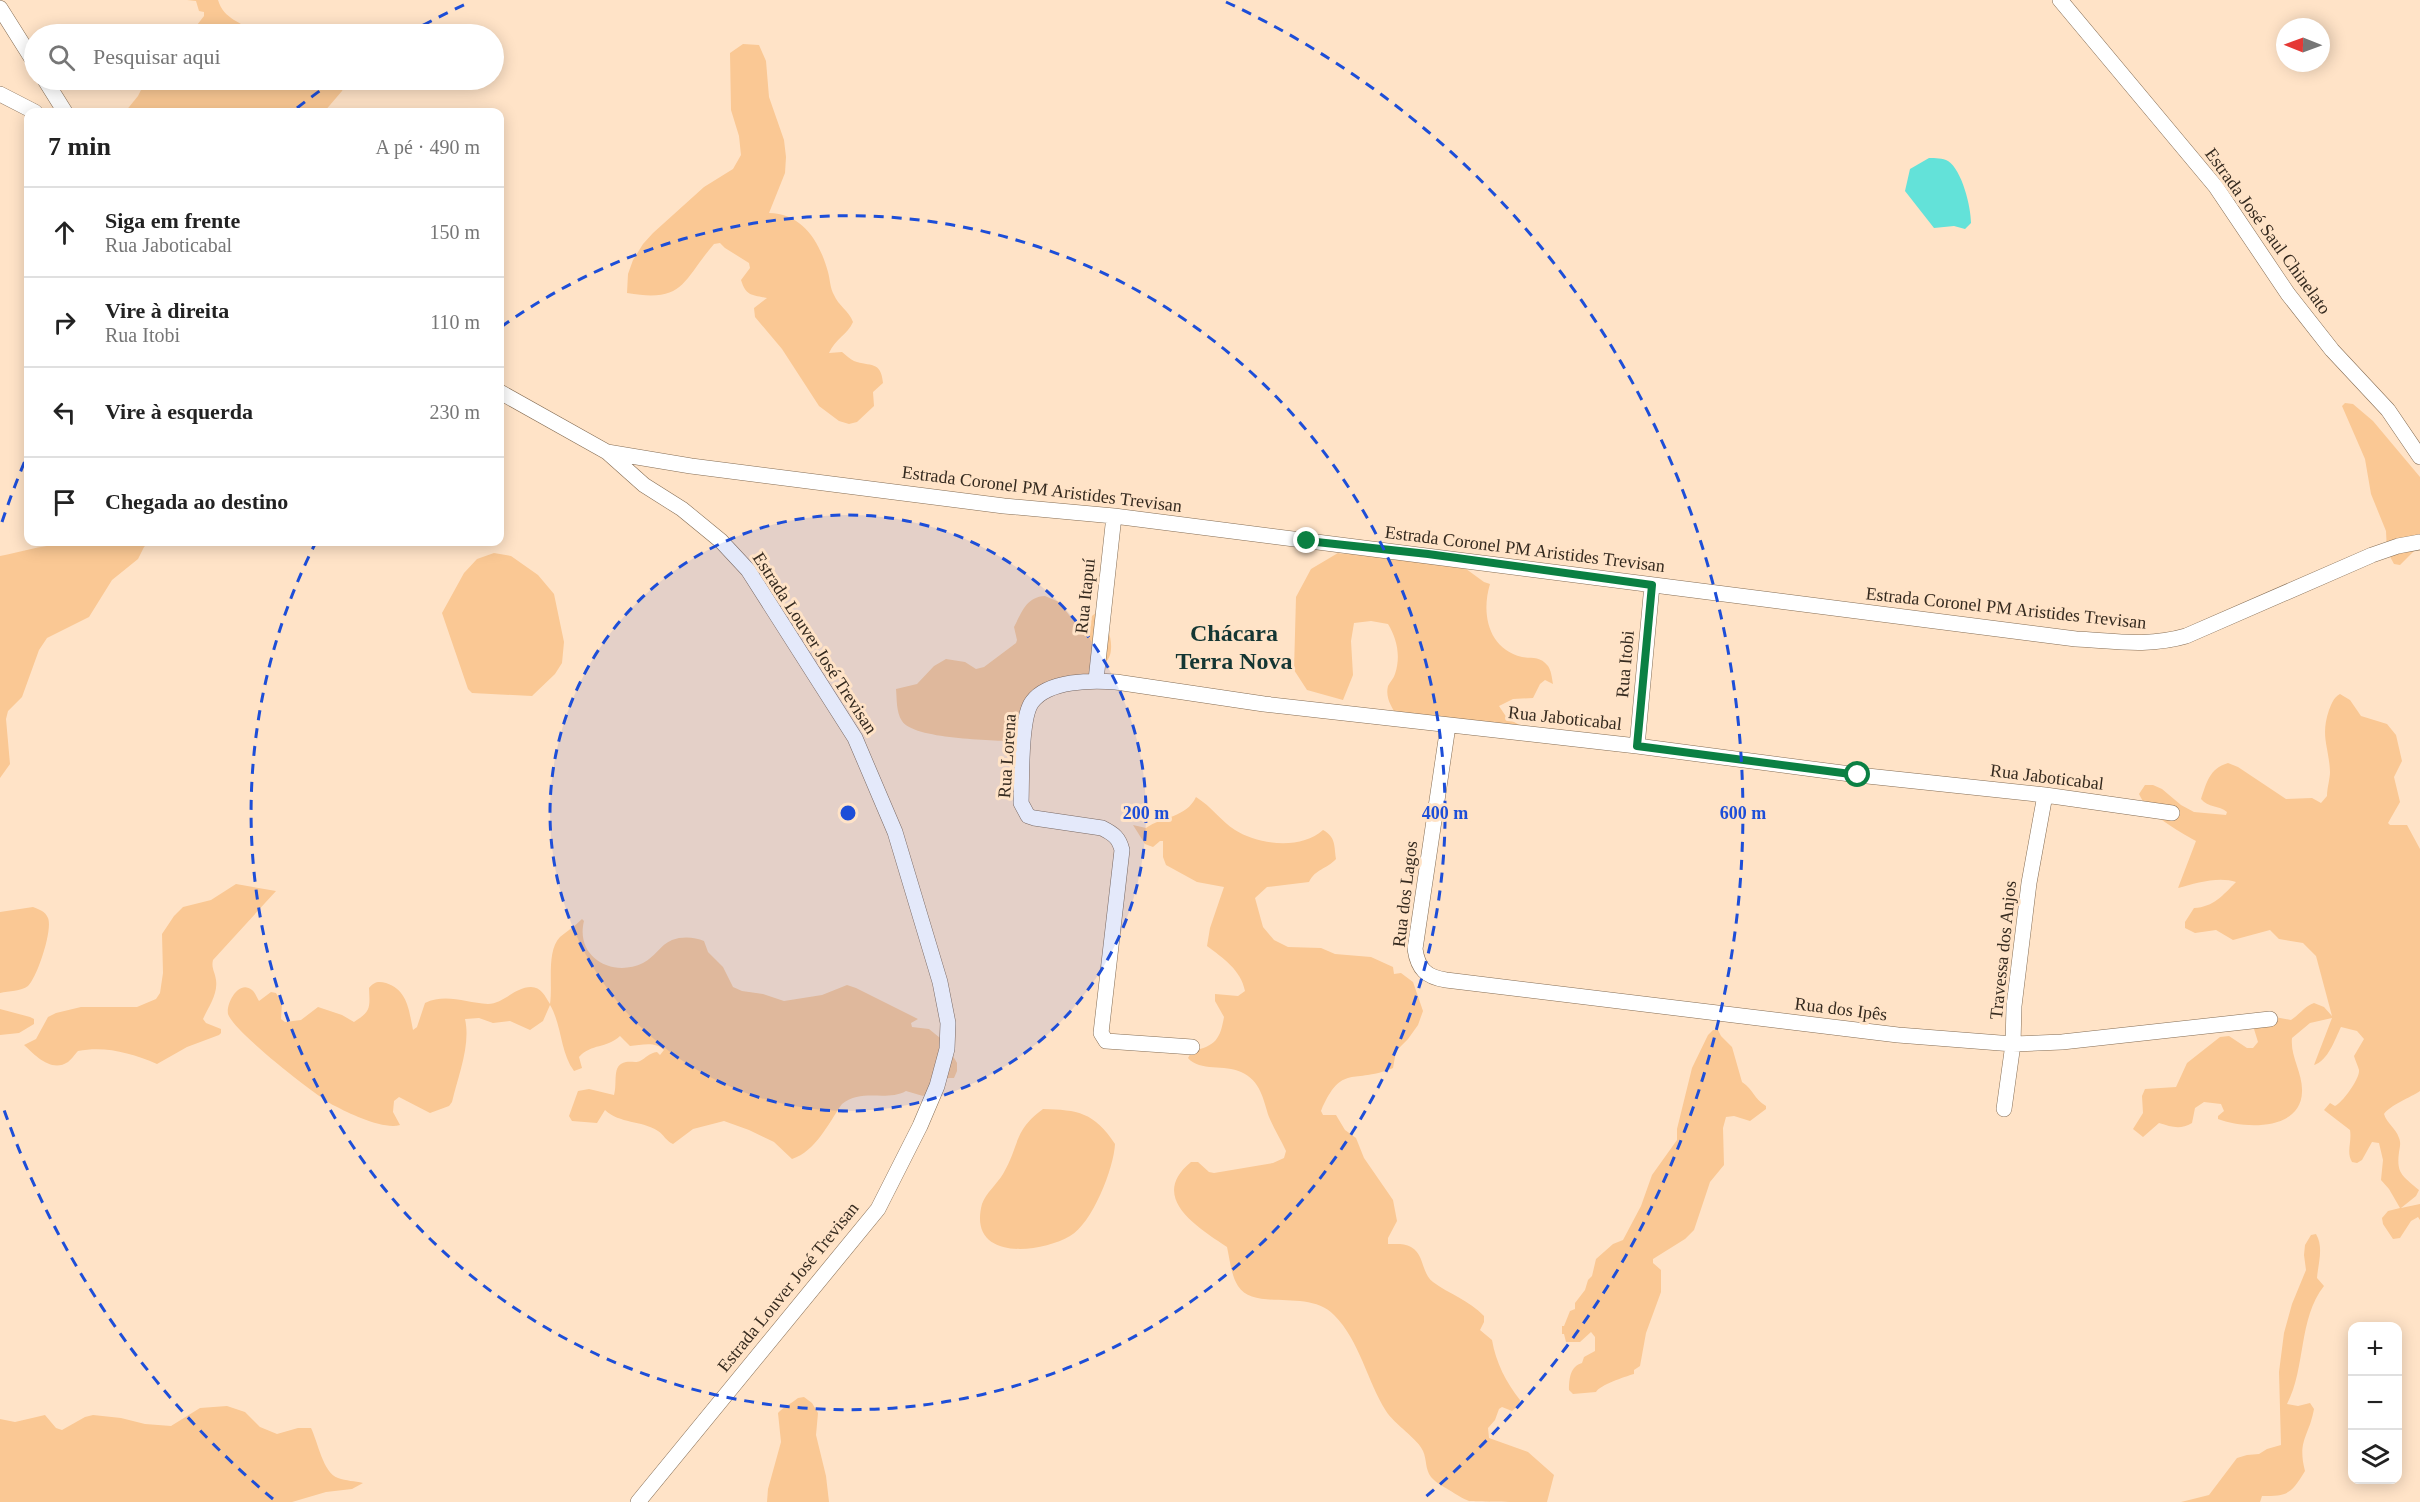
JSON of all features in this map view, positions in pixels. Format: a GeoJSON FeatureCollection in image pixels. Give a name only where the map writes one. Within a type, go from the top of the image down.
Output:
{"type":"FeatureCollection","features":[{"type":"Feature","properties":{"kind":"street","name":"Estrada José Saul Chinelato"},"geometry":{"type":"LineString","coordinates":[[2060,0],[2216,187],[2288,294],[2332,350],[2388,411],[2420,457]]}},
{"type":"Feature","properties":{"kind":"street"},"geometry":{"type":"LineString","coordinates":[[0,8],[24,46]]}},
{"type":"Feature","properties":{"kind":"street"},"geometry":{"type":"LineString","coordinates":[[51,90],[62,108]]}},
{"type":"Feature","properties":{"kind":"street"},"geometry":{"type":"LineString","coordinates":[[0,94],[27,108]]}},
{"type":"Feature","properties":{"kind":"street","name":"Estrada Louver José Trevisan"},"geometry":{"type":"LineString","coordinates":[[504,394],[607,452],[644,485],[682,509],[721,541],[748,570],[855,738],[896,832],[940,982],[948,1023],[947,1049],[937,1086],[920,1126],[878,1209],[638,1502]]}},
{"type":"Feature","properties":{"kind":"street","name":"Estrada Coronel PM Aristides Trevisan"},"geometry":{"type":"LineString","coordinates":[[607,452],[691,466],[1004,506],[1114,516],[1428,554],[2076,639],[2148,644],[2186,636],[2372,555],[2398,546],[2420,542]]}},
{"type":"Feature","properties":{"kind":"street","name":"Rua Itapuí"},"geometry":{"type":"LineString","coordinates":[[1096,680],[1114,516]]}},
{"type":"Feature","properties":{"kind":"street","name":"Rua Itobi"},"geometry":{"type":"LineString","coordinates":[[1637,746],[1652,585]]}},
{"type":"Feature","properties":{"kind":"street","name":"Rua Jaboticabal"},"geometry":{"type":"LineString","coordinates":[[1096,680],[1264,704],[1637,746],[1858,775],[2045,795],[2172,813]]}},
{"type":"Feature","properties":{"kind":"street","name":"Rua Lorena"},"geometry":{"type":"LineString","coordinates":[[1096,680],[1075,682],[1055,688],[1041,694],[1032,702],[1026,717],[1024,736],[1021,803],[1023,811],[1034,818],[1102,828],[1112,833],[1120,841],[1122,850],[1101,1033],[1106,1041],[1192,1047]]}},
{"type":"Feature","properties":{"kind":"street","name":"Rua dos Lagos"},"geometry":{"type":"LineString","coordinates":[[1417,961],[1415,949],[1418,917],[1448,726]]}},
{"type":"Feature","properties":{"kind":"street","name":"Travessa dos Anjos"},"geometry":{"type":"LineString","coordinates":[[2004,1109],[2013,1044],[2014,1006],[2021,942],[2045,795]]}},
{"type":"Feature","properties":{"kind":"street","name":"Rua dos Ipês"},"geometry":{"type":"LineString","coordinates":[[1417,961],[1428,976],[1446,980],[1898,1035],[2013,1044],[2062,1042],[2270,1019]]}},
{"type":"Feature","properties":{"kind":"shaded area"},"geometry":{"type":"Polygon","coordinates":[[[187,0],[218,0],[224,12],[241,24],[198,24],[204,16],[204,12],[199,11],[196,1],[187,0]]]}},
{"type":"Feature","properties":{"kind":"shaded area"},"geometry":{"type":"Polygon","coordinates":[[[743,44],[759,45],[766,61],[769,97],[784,140],[785,173],[769,213],[791,218],[808,231],[815,240],[825,261],[834,295],[853,322],[829,353],[842,352],[854,361],[874,366],[882,376],[883,383],[873,392],[874,406],[857,422],[849,424],[839,421],[819,406],[782,349],[755,317],[754,308],[767,298],[750,294],[745,289],[741,280],[750,268],[749,263],[720,243],[714,244],[688,278],[672,292],[661,295],[627,293],[628,274],[643,244],[704,187],[733,169],[741,155],[739,136],[731,110],[730,53],[743,44]]]}},
{"type":"Feature","properties":{"kind":"shaded area"},"geometry":{"type":"Polygon","coordinates":[[[141,90],[342,90],[327,108],[128,108],[141,90]]]}},
{"type":"Feature","properties":{"kind":"shaded area"},"geometry":{"type":"Polygon","coordinates":[[[2345,403],[2353,404],[2373,421],[2420,477],[2420,545],[2400,565],[2394,564],[2387,551],[2386,531],[2371,494],[2365,459],[2342,406],[2345,403]]]}},
{"type":"Feature","properties":{"kind":"shaded area"},"geometry":{"type":"Polygon","coordinates":[[[48,546],[145,546],[138,559],[112,580],[89,617],[47,638],[39,650],[22,697],[8,711],[6,719],[10,764],[0,778],[0,556],[48,546]]]}},
{"type":"Feature","properties":{"kind":"shaded area"},"geometry":{"type":"Polygon","coordinates":[[[1386,548],[1451,558],[1490,584],[1487,595],[1487,618],[1495,638],[1510,653],[1542,661],[1548,666],[1551,674],[1553,684],[1545,680],[1540,684],[1533,698],[1513,699],[1499,706],[1507,718],[1521,726],[1398,717],[1387,695],[1388,686],[1397,667],[1396,642],[1388,624],[1371,621],[1354,623],[1351,641],[1353,675],[1343,700],[1307,690],[1294,670],[1296,597],[1311,569],[1338,553],[1386,548]]]}},
{"type":"Feature","properties":{"kind":"shaded area"},"geometry":{"type":"Polygon","coordinates":[[[494,553],[511,556],[538,575],[554,594],[564,642],[562,663],[555,674],[532,696],[472,693],[468,689],[442,613],[464,573],[477,559],[494,553]]]}},
{"type":"Feature","properties":{"kind":"shaded area"},"geometry":{"type":"Polygon","coordinates":[[[1045,596],[1059,602],[1076,624],[1083,623],[1097,612],[1105,617],[1111,649],[1108,659],[1102,666],[1057,689],[1039,704],[1021,742],[922,732],[902,721],[898,710],[896,689],[917,684],[934,666],[946,659],[965,662],[976,669],[984,667],[1016,643],[1014,627],[1022,611],[1033,599],[1045,596]]]}},
{"type":"Feature","properties":{"kind":"shaded area"},"geometry":{"type":"Polygon","coordinates":[[[2340,694],[2350,700],[2361,716],[2387,724],[2396,735],[2402,761],[2394,777],[2400,802],[2388,823],[2407,825],[2420,849],[2420,1091],[2384,1114],[2400,1140],[2398,1159],[2400,1170],[2405,1178],[2419,1190],[2416,1196],[2401,1208],[2420,1204],[2420,1220],[2418,1217],[2411,1221],[2400,1238],[2393,1239],[2383,1224],[2382,1218],[2388,1211],[2400,1208],[2381,1180],[2383,1160],[2379,1143],[2372,1142],[2362,1160],[2357,1163],[2352,1162],[2349,1154],[2350,1130],[2324,1110],[2330,1103],[2335,1106],[2338,1104],[2354,1085],[2359,1070],[2354,1056],[2364,1039],[2357,1031],[2341,1027],[2327,1054],[2314,1065],[2332,1018],[2310,1023],[2292,1038],[2302,1092],[2299,1105],[2292,1114],[2282,1120],[2256,1125],[2229,1122],[2218,1119],[2224,1111],[2221,1104],[2204,1102],[2195,1108],[2192,1123],[2184,1127],[2159,1123],[2143,1137],[2133,1129],[2143,1113],[2142,1096],[2145,1089],[2176,1087],[2187,1063],[2220,1037],[2229,1036],[2247,1048],[2253,1048],[2258,1042],[2254,1029],[2257,1018],[2270,1016],[2291,1020],[2314,1003],[2324,1007],[2332,1016],[2316,956],[2303,943],[2279,939],[2270,930],[2233,940],[2216,930],[2195,933],[2185,928],[2185,922],[2194,908],[2213,903],[2236,882],[2215,880],[2178,888],[2196,841],[2156,815],[2143,802],[2139,794],[2145,785],[2153,785],[2194,812],[2226,815],[2227,812],[2224,810],[2207,804],[2201,799],[2213,773],[2228,763],[2238,767],[2286,799],[2312,798],[2321,803],[2327,796],[2330,775],[2325,735],[2326,719],[2333,701],[2340,694]]]}},
{"type":"Feature","properties":{"kind":"shaded area"},"geometry":{"type":"Polygon","coordinates":[[[1196,797],[1235,830],[1256,839],[1292,843],[1303,841],[1323,830],[1332,839],[1336,859],[1314,874],[1309,882],[1267,887],[1255,898],[1263,927],[1274,940],[1288,947],[1321,948],[1335,954],[1371,957],[1393,967],[1394,974],[1401,973],[1413,982],[1423,1011],[1418,1025],[1396,1051],[1393,1068],[1342,1080],[1328,1096],[1321,1111],[1323,1115],[1336,1115],[1345,1130],[1356,1138],[1364,1158],[1393,1200],[1397,1221],[1388,1238],[1388,1244],[1403,1244],[1415,1250],[1426,1274],[1433,1282],[1484,1316],[1480,1330],[1492,1340],[1502,1372],[1520,1400],[1519,1405],[1512,1411],[1502,1407],[1499,1409],[1495,1420],[1488,1428],[1489,1438],[1528,1452],[1554,1475],[1547,1502],[1469,1501],[1435,1481],[1429,1474],[1421,1447],[1386,1411],[1357,1349],[1343,1325],[1334,1315],[1323,1307],[1310,1303],[1256,1298],[1246,1294],[1238,1286],[1234,1277],[1227,1247],[1191,1221],[1176,1199],[1174,1187],[1179,1175],[1191,1162],[1198,1162],[1209,1172],[1214,1173],[1273,1163],[1284,1158],[1286,1151],[1253,1080],[1241,1072],[1228,1068],[1199,1065],[1188,1058],[1192,1051],[1212,1044],[1221,1031],[1224,1017],[1215,1001],[1215,994],[1238,996],[1245,991],[1235,971],[1207,946],[1210,928],[1224,887],[1197,882],[1166,865],[1163,857],[1163,841],[1153,847],[1145,844],[1133,825],[1146,828],[1174,816],[1192,804],[1196,797]]]}},
{"type":"Feature","properties":{"kind":"shaded area"},"geometry":{"type":"Polygon","coordinates":[[[236,884],[276,891],[213,960],[216,990],[203,1019],[206,1023],[221,1029],[219,1035],[187,1047],[157,1064],[128,1054],[98,1049],[78,1051],[68,1062],[56,1065],[44,1061],[24,1045],[36,1039],[48,1017],[56,1013],[81,1007],[137,1007],[156,999],[160,993],[163,973],[162,934],[174,916],[183,907],[211,900],[236,884]]]}},
{"type":"Feature","properties":{"kind":"shaded area"},"geometry":{"type":"Polygon","coordinates":[[[33,907],[45,914],[49,924],[40,964],[28,986],[0,993],[0,912],[33,907]]]}},
{"type":"Feature","properties":{"kind":"shaded area"},"geometry":{"type":"Polygon","coordinates":[[[582,919],[585,945],[598,961],[608,966],[631,967],[643,963],[672,940],[693,938],[704,941],[708,952],[723,967],[733,987],[742,991],[763,994],[784,1001],[822,995],[847,985],[856,988],[918,1019],[911,1023],[912,1027],[929,1029],[945,1042],[957,1063],[957,1071],[954,1078],[943,1078],[923,1096],[906,1091],[898,1094],[850,1099],[842,1104],[815,1143],[792,1159],[774,1142],[724,1121],[693,1129],[673,1144],[660,1133],[645,1125],[617,1118],[605,1110],[597,1123],[572,1121],[569,1116],[578,1091],[589,1089],[614,1095],[617,1070],[621,1064],[638,1062],[657,1052],[660,1055],[664,1050],[657,1045],[630,1046],[620,1036],[610,1043],[584,1053],[579,1057],[582,1068],[574,1071],[569,1064],[550,1005],[543,1021],[530,1030],[510,1021],[493,1023],[479,1018],[465,1019],[465,1050],[452,1102],[449,1106],[430,1113],[399,1097],[394,1101],[393,1112],[400,1125],[393,1126],[367,1120],[325,1100],[259,1048],[228,1014],[229,1004],[234,994],[247,987],[253,991],[259,1001],[271,992],[276,993],[282,1003],[281,1019],[285,1022],[301,1020],[318,1007],[342,1015],[354,1022],[366,1012],[369,1005],[369,988],[378,982],[393,986],[403,996],[413,1030],[417,1027],[425,1003],[433,1000],[448,999],[488,1004],[525,988],[534,987],[540,990],[550,1004],[551,960],[556,943],[582,919]]]}},
{"type":"Feature","properties":{"kind":"shaded area"},"geometry":{"type":"Polygon","coordinates":[[[0,1009],[30,1017],[34,1019],[34,1024],[19,1033],[0,1035],[0,1009]]]}},
{"type":"Feature","properties":{"kind":"shaded area"},"geometry":{"type":"Polygon","coordinates":[[[1713,1030],[1718,1030],[1732,1047],[1742,1082],[1766,1106],[1766,1109],[1750,1121],[1734,1116],[1726,1117],[1723,1128],[1724,1165],[1710,1182],[1694,1230],[1685,1239],[1653,1259],[1653,1263],[1661,1270],[1661,1292],[1646,1333],[1640,1366],[1634,1370],[1634,1374],[1607,1384],[1596,1392],[1573,1394],[1569,1390],[1571,1373],[1578,1364],[1582,1363],[1584,1357],[1595,1351],[1595,1337],[1591,1332],[1580,1342],[1566,1342],[1562,1334],[1562,1326],[1570,1311],[1575,1309],[1575,1303],[1585,1290],[1592,1276],[1596,1259],[1613,1244],[1623,1240],[1641,1206],[1652,1175],[1677,1140],[1677,1129],[1692,1068],[1708,1035],[1713,1030]]]}},
{"type":"Feature","properties":{"kind":"shaded area"},"geometry":{"type":"Polygon","coordinates":[[[1043,1109],[1076,1112],[1100,1125],[1115,1144],[1111,1167],[1094,1208],[1078,1230],[1070,1236],[1041,1247],[1025,1249],[995,1244],[985,1236],[980,1222],[982,1204],[1003,1174],[1026,1124],[1043,1109]]]}},
{"type":"Feature","properties":{"kind":"shaded area"},"geometry":{"type":"Polygon","coordinates":[[[2316,1234],[2320,1250],[2317,1278],[2324,1286],[2310,1313],[2297,1375],[2287,1404],[2298,1406],[2310,1403],[2314,1409],[2303,1445],[2305,1471],[2296,1485],[2288,1492],[2262,1496],[2260,1502],[2181,1502],[2209,1495],[2237,1458],[2259,1454],[2281,1445],[2279,1372],[2284,1333],[2292,1304],[2306,1270],[2305,1245],[2311,1235],[2316,1234]]]}},
{"type":"Feature","properties":{"kind":"shaded area"},"geometry":{"type":"Polygon","coordinates":[[[804,1397],[812,1403],[818,1413],[816,1435],[826,1476],[829,1502],[767,1502],[768,1489],[781,1442],[778,1413],[798,1398],[804,1397]]]}},
{"type":"Feature","properties":{"kind":"shaded area"},"geometry":{"type":"Polygon","coordinates":[[[227,1406],[245,1412],[260,1427],[277,1434],[298,1428],[311,1428],[328,1470],[341,1479],[363,1483],[352,1489],[326,1492],[292,1502],[0,1502],[0,1419],[15,1422],[45,1415],[56,1428],[62,1430],[93,1415],[171,1426],[200,1408],[227,1406]]]}},
{"type":"Feature","properties":{"kind":"water"},"geometry":{"type":"Polygon","coordinates":[[[1929,158],[1948,161],[1958,172],[1965,189],[1971,216],[1971,223],[1965,229],[1954,226],[1934,228],[1905,191],[1910,169],[1929,158]]]}},
{"type":"Feature","properties":{"kind":"district","name":"Chácara Terra Nova"},"geometry":{"type":"Point","coordinates":[1234,647]}},
{"type":"Feature","properties":{"kind":"route"},"geometry":{"type":"LineString","coordinates":[[1307,541],[1428,554],[1652,585],[1637,746],[1858,775]]}}]}
